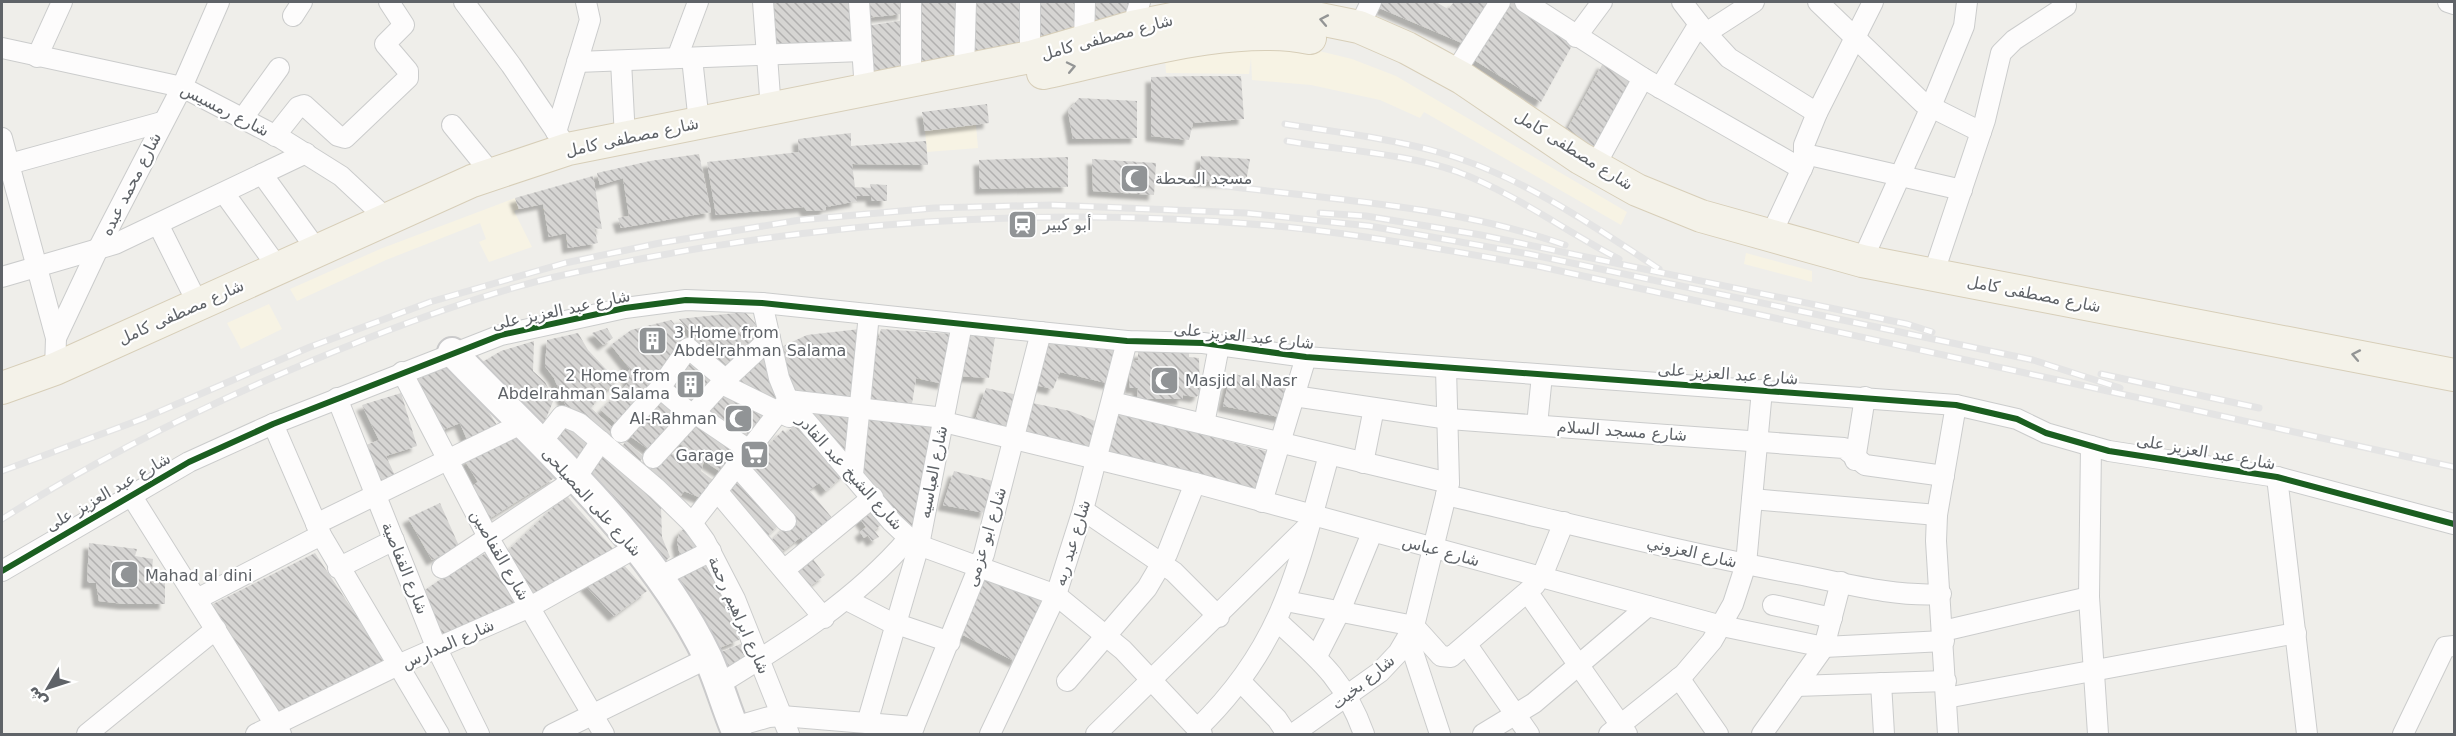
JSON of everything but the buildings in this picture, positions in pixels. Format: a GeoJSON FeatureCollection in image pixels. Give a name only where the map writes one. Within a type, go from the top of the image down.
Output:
{"type":"FeatureCollection","features":[{"type":"Feature","properties":{"kind":"main road","name":"شارع مصطفى كامل"},"geometry":{"type":"LineString","coordinates":[[2,388],[55,369],[562,140],[625,138],[1030,57],[1084,42],[1136,14],[1192,15],[1274,7],[1305,16],[1365,14],[1407,48],[1454,74],[1595,166],[1637,190],[1701,216],[1770,237],[1862,261],[1933,275],[2008,297]]}},
{"type":"Feature","properties":{"kind":"main road","name":"شارع مصطفى كامل"},"geometry":{"type":"LineString","coordinates":[[2,406],[79,375],[388,230],[474,193],[566,163],[898,104],[1181,42],[1251,35],[1294,35],[1350,46],[1402,66],[1616,200],[1688,233],[1818,268],[2008,297],[2396,374],[2454,375]]}},
{"type":"Feature","properties":{"kind":"main road","name":"شارع مصطفى كامل"},"geometry":{"type":"LineString","coordinates":[[2396,374],[2454,398]]}},
{"type":"Feature","properties":{"kind":"street"},"geometry":{"type":"LineString","coordinates":[[37,57],[62,2]]}},
{"type":"Feature","properties":{"kind":"street","name":"شارع محمد عبده"},"geometry":{"type":"LineString","coordinates":[[55,369],[56,338],[97,251],[182,87],[219,2]]}},
{"type":"Feature","properties":{"kind":"street"},"geometry":{"type":"LineString","coordinates":[[275,136],[298,107],[304,105],[338,136],[345,138],[408,78],[408,71],[385,44],[404,25],[389,2]]}},
{"type":"Feature","properties":{"kind":"street"},"geometry":{"type":"LineString","coordinates":[[464,2],[562,140]]}},
{"type":"Feature","properties":{"kind":"street"},"geometry":{"type":"LineString","coordinates":[[562,140],[577,62],[590,20],[586,2]]}},
{"type":"Feature","properties":{"kind":"street"},"geometry":{"type":"LineString","coordinates":[[698,2],[684,58],[699,123]]}},
{"type":"Feature","properties":{"kind":"street"},"geometry":{"type":"LineString","coordinates":[[763,2],[771,110]]}},
{"type":"Feature","properties":{"kind":"street"},"geometry":{"type":"LineString","coordinates":[[859,2],[865,91]]}},
{"type":"Feature","properties":{"kind":"street"},"geometry":{"type":"LineString","coordinates":[[911,2],[911,81]]}},
{"type":"Feature","properties":{"kind":"street"},"geometry":{"type":"LineString","coordinates":[[964,69],[966,2]]}},
{"type":"Feature","properties":{"kind":"street"},"geometry":{"type":"LineString","coordinates":[[1030,2],[1030,57]]}},
{"type":"Feature","properties":{"kind":"street"},"geometry":{"type":"LineString","coordinates":[[1084,2],[1084,42]]}},
{"type":"Feature","properties":{"kind":"street"},"geometry":{"type":"LineString","coordinates":[[1454,74],[1500,2]]}},
{"type":"Feature","properties":{"kind":"street"},"geometry":{"type":"LineString","coordinates":[[1525,2],[1576,37],[1651,83],[1804,161],[1900,176],[1962,190]]}},
{"type":"Feature","properties":{"kind":"street"},"geometry":{"type":"LineString","coordinates":[[1576,37],[1602,2]]}},
{"type":"Feature","properties":{"kind":"street"},"geometry":{"type":"LineString","coordinates":[[1682,2],[1702,29],[1743,69],[1817,113]]}},
{"type":"Feature","properties":{"kind":"street"},"geometry":{"type":"LineString","coordinates":[[1595,166],[1651,83],[1702,29],[1754,2]]}},
{"type":"Feature","properties":{"kind":"street"},"geometry":{"type":"LineString","coordinates":[[1818,2],[1930,109],[1981,132]]}},
{"type":"Feature","properties":{"kind":"street"},"geometry":{"type":"LineString","coordinates":[[1770,237],[1804,161],[1804,145],[1817,113],[1873,2]]}},
{"type":"Feature","properties":{"kind":"street"},"geometry":{"type":"LineString","coordinates":[[1862,261],[1930,109],[1964,26],[1967,2]]}},
{"type":"Feature","properties":{"kind":"street"},"geometry":{"type":"LineString","coordinates":[[2448,2],[2454,4]]}},
{"type":"Feature","properties":{"kind":"street"},"geometry":{"type":"LineString","coordinates":[[1933,275],[1981,132],[2001,53],[2014,40],[2066,6]]}},
{"type":"Feature","properties":{"kind":"street","name":"شارع رمسيس"},"geometry":{"type":"LineString","coordinates":[[2,48],[182,87],[306,153],[341,176],[387,219]]}},
{"type":"Feature","properties":{"kind":"street"},"geometry":{"type":"LineString","coordinates":[[577,62],[862,51]]}},
{"type":"Feature","properties":{"kind":"street"},"geometry":{"type":"LineString","coordinates":[[621,61],[625,138]]}},
{"type":"Feature","properties":{"kind":"street"},"geometry":{"type":"LineString","coordinates":[[243,118],[279,68]]}},
{"type":"Feature","properties":{"kind":"street"},"geometry":{"type":"LineString","coordinates":[[5,165],[162,122]]}},
{"type":"Feature","properties":{"kind":"street"},"geometry":{"type":"LineString","coordinates":[[452,125],[491,173]]}},
{"type":"Feature","properties":{"kind":"street"},"geometry":{"type":"LineString","coordinates":[[2,138],[5,165],[56,338]]}},
{"type":"Feature","properties":{"kind":"street"},"geometry":{"type":"LineString","coordinates":[[2,278],[97,251],[306,153]]}},
{"type":"Feature","properties":{"kind":"street"},"geometry":{"type":"LineString","coordinates":[[262,174],[317,250]]}},
{"type":"Feature","properties":{"kind":"street"},"geometry":{"type":"LineString","coordinates":[[224,193],[279,269]]}},
{"type":"Feature","properties":{"kind":"street"},"geometry":{"type":"LineString","coordinates":[[158,224],[198,304]]}},
{"type":"Feature","properties":{"kind":"street","name":"شارع عبد العزيز على"},"geometry":{"type":"LineString","coordinates":[[2,571],[189,462],[273,424],[452,352],[501,335],[625,308],[686,300],[762,303],[1127,341],[1181,341],[1306,357],[1956,405],[2017,419],[2046,433],[2091,446],[2277,477],[2454,524]]}},
{"type":"Feature","properties":{"kind":"street","name":"شارع الشيخ عبد القادر"},"geometry":{"type":"LineString","coordinates":[[762,303],[779,378],[783,407],[806,423],[873,497],[892,522],[914,541],[1056,595],[1107,635],[1200,731]]}},
{"type":"Feature","properties":{"kind":"street"},"geometry":{"type":"LineString","coordinates":[[853,474],[869,314]]}},
{"type":"Feature","properties":{"kind":"street","name":"شارع العباسيه"},"geometry":{"type":"LineString","coordinates":[[867,723],[897,624],[914,541],[944,420],[962,324]]}},
{"type":"Feature","properties":{"kind":"street","name":"شارع ابو عزمى"},"geometry":{"type":"LineString","coordinates":[[912,731],[980,567],[1041,332]]}},
{"type":"Feature","properties":{"kind":"street"},"geometry":{"type":"LineString","coordinates":[[653,458],[724,382],[770,338]]}},
{"type":"Feature","properties":{"kind":"street","name":"شارع عبد ربه"},"geometry":{"type":"LineString","coordinates":[[990,735],[1056,595],[1083,510],[1127,341]]}},
{"type":"Feature","properties":{"kind":"street"},"geometry":{"type":"LineString","coordinates":[[1204,424],[1219,346]]}},
{"type":"Feature","properties":{"kind":"street"},"geometry":{"type":"LineString","coordinates":[[621,432],[660,388],[688,348],[724,382],[783,407],[692,523]]}},
{"type":"Feature","properties":{"kind":"street","name":"شارع على المصيلحى"},"geometry":{"type":"LineString","coordinates":[[452,352],[637,547],[708,658],[735,731]]}},
{"type":"Feature","properties":{"kind":"street"},"geometry":{"type":"LineString","coordinates":[[1262,502],[1306,357]]}},
{"type":"Feature","properties":{"kind":"street","name":"شارع بخيت"},"geometry":{"type":"LineString","coordinates":[[1293,735],[1380,672],[1398,653],[1411,632],[1447,489],[1449,419],[1446,368]]}},
{"type":"Feature","properties":{"kind":"street","name":"شارع القفاصين"},"geometry":{"type":"LineString","coordinates":[[402,372],[488,537],[604,735]]}},
{"type":"Feature","properties":{"kind":"street"},"geometry":{"type":"LineString","coordinates":[[1537,425],[1542,375]]}},
{"type":"Feature","properties":{"kind":"street"},"geometry":{"type":"LineString","coordinates":[[660,388],[694,415],[749,450]]}},
{"type":"Feature","properties":{"kind":"street"},"geometry":{"type":"LineString","coordinates":[[1528,593],[1578,665],[1619,731],[1699,658],[1722,626],[1733,604],[1746,564],[1762,390]]}},
{"type":"Feature","properties":{"kind":"street","name":"شارع مسجد السلام"},"geometry":{"type":"LineString","coordinates":[[1294,396],[1449,419],[1844,448],[1865,465],[1944,476]]}},
{"type":"Feature","properties":{"kind":"street"},"geometry":{"type":"LineString","coordinates":[[1856,460],[1865,397]]}},
{"type":"Feature","properties":{"kind":"street","name":"شارع القفاصية"},"geometry":{"type":"LineString","coordinates":[[337,398],[437,649],[479,735]]}},
{"type":"Feature","properties":{"kind":"street","name":"شارع العزوني"},"geometry":{"type":"LineString","coordinates":[[1112,402],[1363,463],[1564,522],[1746,564],[1905,593],[1941,594]]}},
{"type":"Feature","properties":{"kind":"street"},"geometry":{"type":"LineString","coordinates":[[1948,735],[1944,636],[1937,559],[1937,515],[1956,405]]}},
{"type":"Feature","properties":{"kind":"street","name":"شارع عباس"},"geometry":{"type":"LineString","coordinates":[[783,407],[860,408],[944,420],[1195,483],[1262,502],[1310,521],[1372,533],[1722,626],[1824,646],[1944,636],[2089,597]]}},
{"type":"Feature","properties":{"kind":"street"},"geometry":{"type":"LineString","coordinates":[[1363,463],[1374,408]]}},
{"type":"Feature","properties":{"kind":"street","name":"شارع ابراهيم رحمة"},"geometry":{"type":"LineString","coordinates":[[540,444],[562,416],[579,423],[657,489],[692,523],[711,550],[732,591],[786,725]]}},
{"type":"Feature","properties":{"kind":"street"},"geometry":{"type":"LineString","coordinates":[[273,424],[318,530],[338,568],[439,735]]}},
{"type":"Feature","properties":{"kind":"street"},"geometry":{"type":"LineString","coordinates":[[197,599],[375,495],[521,424]]}},
{"type":"Feature","properties":{"kind":"street"},"geometry":{"type":"LineString","coordinates":[[442,568],[574,479],[601,441]]}},
{"type":"Feature","properties":{"kind":"street"},"geometry":{"type":"LineString","coordinates":[[2091,446],[2089,597],[2098,735]]}},
{"type":"Feature","properties":{"kind":"street"},"geometry":{"type":"LineString","coordinates":[[1200,731],[1241,682],[1277,621],[1286,601],[1329,455]]}},
{"type":"Feature","properties":{"kind":"street"},"geometry":{"type":"LineString","coordinates":[[736,465],[786,521]]}},
{"type":"Feature","properties":{"kind":"street"},"geometry":{"type":"LineString","coordinates":[[2277,477],[2307,735]]}},
{"type":"Feature","properties":{"kind":"street"},"geometry":{"type":"LineString","coordinates":[[1067,681],[1147,588],[1163,563],[1195,483]]}},
{"type":"Feature","properties":{"kind":"street"},"geometry":{"type":"LineString","coordinates":[[717,491],[824,618]]}},
{"type":"Feature","properties":{"kind":"street"},"geometry":{"type":"LineString","coordinates":[[131,495],[277,729]]}},
{"type":"Feature","properties":{"kind":"street"},"geometry":{"type":"LineString","coordinates":[[784,570],[873,497]]}},
{"type":"Feature","properties":{"kind":"street"},"geometry":{"type":"LineString","coordinates":[[1752,499],[1937,515]]}},
{"type":"Feature","properties":{"kind":"street"},"geometry":{"type":"LineString","coordinates":[[1083,510],[1163,563],[1219,617]]}},
{"type":"Feature","properties":{"kind":"street"},"geometry":{"type":"LineString","coordinates":[[1108,730],[1151,679],[1219,617],[1310,521]]}},
{"type":"Feature","properties":{"kind":"street"},"geometry":{"type":"LineString","coordinates":[[1286,601],[1340,611],[1411,632],[1446,658],[1451,657],[1528,593],[1541,577],[1564,522]]}},
{"type":"Feature","properties":{"kind":"street"},"geometry":{"type":"LineString","coordinates":[[1317,656],[1340,611],[1372,533]]}},
{"type":"Feature","properties":{"kind":"street"},"geometry":{"type":"LineString","coordinates":[[338,568],[394,540]]}},
{"type":"Feature","properties":{"kind":"street"},"geometry":{"type":"LineString","coordinates":[[718,685],[824,618],[914,541]]}},
{"type":"Feature","properties":{"kind":"street","name":"شارع المدارس"},"geometry":{"type":"LineString","coordinates":[[255,735],[277,729],[398,666],[530,607],[637,547]]}},
{"type":"Feature","properties":{"kind":"street"},"geometry":{"type":"LineString","coordinates":[[657,578],[711,550]]}},
{"type":"Feature","properties":{"kind":"street"},"geometry":{"type":"LineString","coordinates":[[1762,735],[1824,646],[1841,582]]}},
{"type":"Feature","properties":{"kind":"street"},"geometry":{"type":"LineString","coordinates":[[847,600],[897,624],[950,642]]}},
{"type":"Feature","properties":{"kind":"street"},"geometry":{"type":"LineString","coordinates":[[1773,605],[1832,618]]}},
{"type":"Feature","properties":{"kind":"street"},"geometry":{"type":"LineString","coordinates":[[1483,735],[1516,715],[1648,606]]}},
{"type":"Feature","properties":{"kind":"street"},"geometry":{"type":"LineString","coordinates":[[1277,621],[1335,675],[1348,697],[1364,735]]}},
{"type":"Feature","properties":{"kind":"street"},"geometry":{"type":"LineString","coordinates":[[87,735],[216,629]]}},
{"type":"Feature","properties":{"kind":"street"},"geometry":{"type":"LineString","coordinates":[[1411,632],[1440,735]]}},
{"type":"Feature","properties":{"kind":"street"},"geometry":{"type":"LineString","coordinates":[[1796,686],[1881,683],[1946,689],[2094,671],[2296,633]]}},
{"type":"Feature","properties":{"kind":"street"},"geometry":{"type":"LineString","coordinates":[[1467,645],[1529,735]]}},
{"type":"Feature","properties":{"kind":"street"},"geometry":{"type":"LineString","coordinates":[[2403,735],[2445,647],[2454,646]]}},
{"type":"Feature","properties":{"kind":"street"},"geometry":{"type":"LineString","coordinates":[[553,735],[708,658]]}},
{"type":"Feature","properties":{"kind":"street"},"geometry":{"type":"LineString","coordinates":[[1679,678],[1718,735]]}},
{"type":"Feature","properties":{"kind":"street"},"geometry":{"type":"LineString","coordinates":[[1241,682],[1277,719],[1287,735]]}},
{"type":"Feature","properties":{"kind":"street"},"geometry":{"type":"LineString","coordinates":[[1881,683],[1884,735]]}},
{"type":"Feature","properties":{"kind":"street"},"geometry":{"type":"LineString","coordinates":[[735,731],[768,717],[786,725],[867,723],[912,731]]}},
{"type":"Feature","properties":{"kind":"shaded area"},"geometry":{"type":"Polygon","coordinates":[[[1252,48],[1315,50],[1352,59],[1396,76],[1627,212],[1621,225],[1424,112],[1420,118],[1380,100],[1311,85],[1252,80],[1251,58],[1249,74],[1166,73],[1165,57],[1221,50],[1251,51],[1252,48]]]}},
{"type":"Feature","properties":{"kind":"shaded area"},"geometry":{"type":"Polygon","coordinates":[[[976,125],[978,148],[927,152],[925,131],[976,125]]]}},
{"type":"Feature","properties":{"kind":"shaded area"},"geometry":{"type":"Polygon","coordinates":[[[515,198],[519,209],[514,211],[532,247],[489,262],[479,242],[486,239],[480,223],[386,260],[297,301],[290,289],[380,249],[515,198]]]}},
{"type":"Feature","properties":{"kind":"shaded area"},"geometry":{"type":"Polygon","coordinates":[[[1746,253],[1812,271],[1812,282],[1744,264],[1746,253]]]}},
{"type":"Feature","properties":{"kind":"shaded area"},"geometry":{"type":"Polygon","coordinates":[[[269,304],[282,329],[241,349],[227,323],[269,304]]]}},
{"type":"Feature","properties":{"kind":"railway"},"geometry":{"type":"LineString","coordinates":[[1285,124],[1400,143],[1468,161],[1553,202],[1659,269]]}},
{"type":"Feature","properties":{"kind":"railway"},"geometry":{"type":"LineString","coordinates":[[1287,141],[1397,157],[1458,172],[1500,191],[1619,259]]}},
{"type":"Feature","properties":{"kind":"railway"},"geometry":{"type":"LineString","coordinates":[[1219,185],[1438,213],[1481,221],[1565,245]]}},
{"type":"Feature","properties":{"kind":"railway"},"geometry":{"type":"LineString","coordinates":[[2,471],[142,419],[310,347],[430,302],[565,263],[660,243],[800,220],[934,208],[1052,205],[1246,213],[1369,226],[1529,254],[2033,360],[2120,388]]}},
{"type":"Feature","properties":{"kind":"railway"},"geometry":{"type":"LineString","coordinates":[[1320,213],[1366,216],[1481,235],[1907,324],[1932,332]]}},
{"type":"Feature","properties":{"kind":"railway"},"geometry":{"type":"LineString","coordinates":[[2,519],[92,466],[184,418],[328,354],[495,293],[568,274],[746,241],[926,222],[1016,218],[1106,217],[1197,220],[1287,227],[1447,250],[1542,267],[2454,467]]}},
{"type":"Feature","properties":{"kind":"railway"},"geometry":{"type":"LineString","coordinates":[[2101,374],[2259,408]]}},
{"type":"Feature","properties":{"kind":"cycle path"},"geometry":{"type":"LineString","coordinates":[[2,571],[189,462],[273,424],[501,335],[625,308],[686,300],[762,303],[1127,341],[1203,343],[1306,357],[1956,405],[2017,419],[2046,433],[2109,451],[2277,477],[2454,524]]}},
{"type":"Feature","properties":{"kind":"place","name":"مسجد المحطة"},"geometry":{"type":"Point","coordinates":[1134,178]}},
{"type":"Feature","properties":{"kind":"place","name":"أبو كبير"},"geometry":{"type":"Point","coordinates":[1022,224]}},
{"type":"Feature","properties":{"kind":"place","name":"3 Home from Abdelrahman Salama"},"geometry":{"type":"Point","coordinates":[653,341]}},
{"type":"Feature","properties":{"kind":"place","name":"Masjid al Nasr"},"geometry":{"type":"Point","coordinates":[1164,380]}},
{"type":"Feature","properties":{"kind":"place","name":"2 Home from Abdelrahman Salama"},"geometry":{"type":"Point","coordinates":[691,384]}},
{"type":"Feature","properties":{"kind":"place","name":"Al-Rahman"},"geometry":{"type":"Point","coordinates":[738,418]}},
{"type":"Feature","properties":{"kind":"place","name":"Garage"},"geometry":{"type":"Point","coordinates":[755,455]}},
{"type":"Feature","properties":{"kind":"place","name":"Mahad al dini"},"geometry":{"type":"Point","coordinates":[124,575]}}]}
